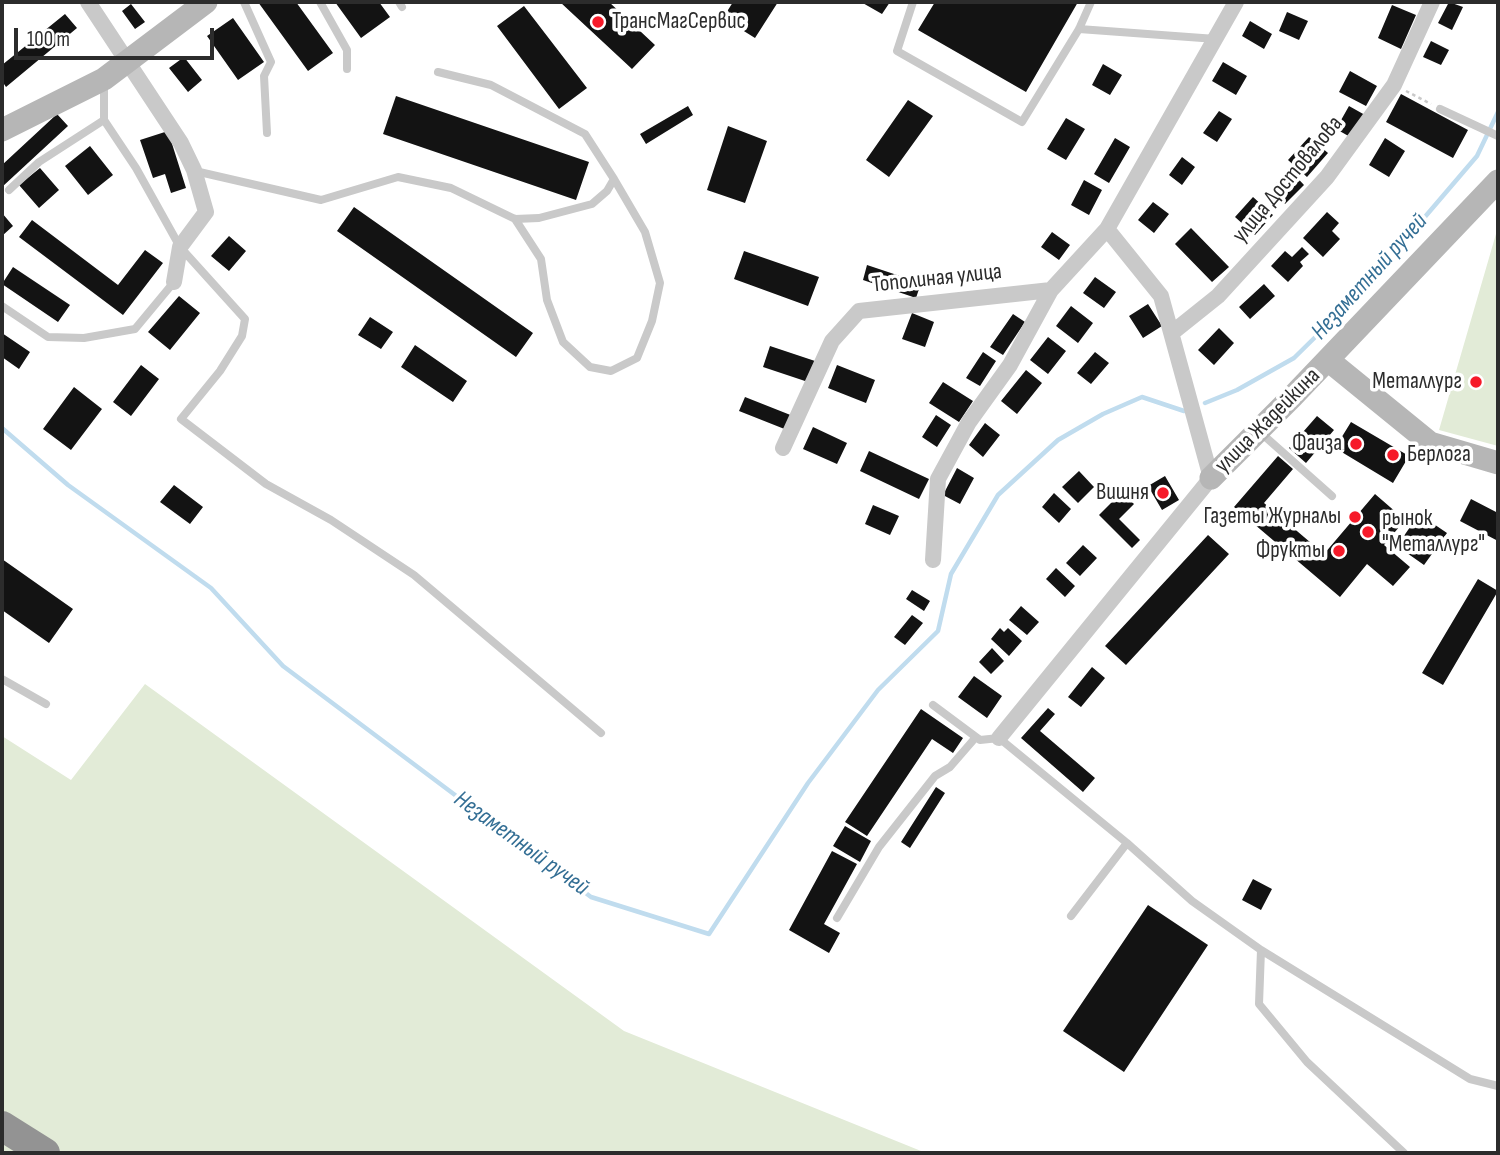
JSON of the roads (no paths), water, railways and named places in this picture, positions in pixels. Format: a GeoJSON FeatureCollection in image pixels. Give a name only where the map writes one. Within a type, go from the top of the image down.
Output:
{"type":"FeatureCollection","features":[{"type":"Feature","properties":{"kind":"highway"},"geometry":{"type":"LineString","coordinates":[[2,1126],[45,1153]]}},
{"type":"Feature","properties":{"kind":"street"},"geometry":{"type":"LineString","coordinates":[[88,2],[180,143],[194,170],[206,212],[180,247],[174,282]]}},
{"type":"Feature","properties":{"kind":"street"},"geometry":{"type":"LineString","coordinates":[[2,130],[104,79],[206,2]]}},
{"type":"Feature","properties":{"kind":"street"},"geometry":{"type":"LineString","coordinates":[[933,561],[938,479],[969,422],[1010,365],[1051,290],[1107,229],[1236,2]]}},
{"type":"Feature","properties":{"kind":"street","name":"улица Достовалова"},"geometry":{"type":"LineString","coordinates":[[1173,332],[1218,296],[1327,177],[1394,85],[1432,2]]}},
{"type":"Feature","properties":{"kind":"street","name":"улица Жадейкина"},"geometry":{"type":"LineString","coordinates":[[1211,478],[1328,360],[1498,181]]}},
{"type":"Feature","properties":{"kind":"street"},"geometry":{"type":"LineString","coordinates":[[999,738],[1211,478],[1186,396],[1173,332],[1161,296],[1107,229]]}},
{"type":"Feature","properties":{"kind":"street","name":"Тополиная улица"},"geometry":{"type":"LineString","coordinates":[[783,448],[832,341],[859,310],[1051,290]]}},
{"type":"Feature","properties":{"kind":"street"},"geometry":{"type":"LineString","coordinates":[[1328,360],[1430,443],[1498,463]]}},
{"type":"Feature","properties":{"kind":"lane"},"geometry":{"type":"LineString","coordinates":[[244,2],[271,62],[264,76],[267,133]]}},
{"type":"Feature","properties":{"kind":"lane"},"geometry":{"type":"LineString","coordinates":[[320,2],[347,50],[347,69]]}},
{"type":"Feature","properties":{"kind":"lane"},"geometry":{"type":"LineString","coordinates":[[914,2],[897,51],[1022,122],[1079,29],[1091,2]]}},
{"type":"Feature","properties":{"kind":"lane"},"geometry":{"type":"LineString","coordinates":[[1079,29],[1216,40]]}},
{"type":"Feature","properties":{"kind":"lane"},"geometry":{"type":"LineString","coordinates":[[438,72],[491,85],[585,134],[645,232],[660,284],[652,321],[637,358],[611,371],[590,367],[563,342],[547,300],[541,259],[515,219]]}},
{"type":"Feature","properties":{"kind":"lane"},"geometry":{"type":"LineString","coordinates":[[104,79],[104,120],[136,168],[180,247],[245,319],[242,336],[220,371],[181,419],[266,484],[331,520],[414,575],[601,733]]}},
{"type":"Feature","properties":{"kind":"lane"},"geometry":{"type":"LineString","coordinates":[[1440,109],[1498,136]]}},
{"type":"Feature","properties":{"kind":"lane"},"geometry":{"type":"LineString","coordinates":[[9,190],[39,162],[104,120]]}},
{"type":"Feature","properties":{"kind":"lane"},"geometry":{"type":"LineString","coordinates":[[194,170],[321,200],[398,177],[451,188],[515,219],[539,218],[592,204],[607,191],[614,179]]}},
{"type":"Feature","properties":{"kind":"lane"},"geometry":{"type":"LineString","coordinates":[[2,306],[48,337],[84,338],[135,329],[174,282]]}},
{"type":"Feature","properties":{"kind":"lane"},"geometry":{"type":"LineString","coordinates":[[1258,430],[1332,496]]}},
{"type":"Feature","properties":{"kind":"lane"},"geometry":{"type":"LineString","coordinates":[[2,679],[46,704]]}},
{"type":"Feature","properties":{"kind":"lane"},"geometry":{"type":"LineString","coordinates":[[933,705],[980,740],[999,738],[1127,843],[1192,901],[1261,950],[1470,1079],[1498,1086]]}},
{"type":"Feature","properties":{"kind":"lane"},"geometry":{"type":"LineString","coordinates":[[837,918],[879,846],[935,776],[950,767],[976,737]]}},
{"type":"Feature","properties":{"kind":"lane"},"geometry":{"type":"LineString","coordinates":[[1071,916],[1127,843]]}},
{"type":"Feature","properties":{"kind":"lane"},"geometry":{"type":"LineString","coordinates":[[1261,950],[1259,1004],[1307,1062],[1404,1153]]}},
{"type":"Feature","properties":{"kind":"waterway","name":"Незаметный ручей"},"geometry":{"type":"LineString","coordinates":[[1205,403],[1237,390],[1294,358],[1359,294],[1477,156],[1498,112]]}},
{"type":"Feature","properties":{"kind":"waterway","name":"Незаметный ручей"},"geometry":{"type":"LineString","coordinates":[[2,428],[68,485],[211,588],[283,666],[591,897],[709,934],[808,783],[878,690],[938,631],[951,574],[998,495],[1058,440],[1103,414],[1142,397],[1184,411]]}},
{"type":"Feature","properties":{"kind":"place","name":"ТрансМагСервис"},"geometry":{"type":"Point","coordinates":[598,22]}},
{"type":"Feature","properties":{"kind":"place","name":"Металлург"},"geometry":{"type":"Point","coordinates":[1476,382]}},
{"type":"Feature","properties":{"kind":"place","name":"Фаиза"},"geometry":{"type":"Point","coordinates":[1356,444]}},
{"type":"Feature","properties":{"kind":"place","name":"Берлога"},"geometry":{"type":"Point","coordinates":[1393,455]}},
{"type":"Feature","properties":{"kind":"place","name":"Вишня"},"geometry":{"type":"Point","coordinates":[1163,493]}},
{"type":"Feature","properties":{"kind":"place","name":"Газеты Журналы"},"geometry":{"type":"Point","coordinates":[1355,517]}},
{"type":"Feature","properties":{"kind":"place","name":"рынок \"Металлург\""},"geometry":{"type":"Point","coordinates":[1368,532]}},
{"type":"Feature","properties":{"kind":"place","name":"Фрукты"},"geometry":{"type":"Point","coordinates":[1339,551]}}]}
